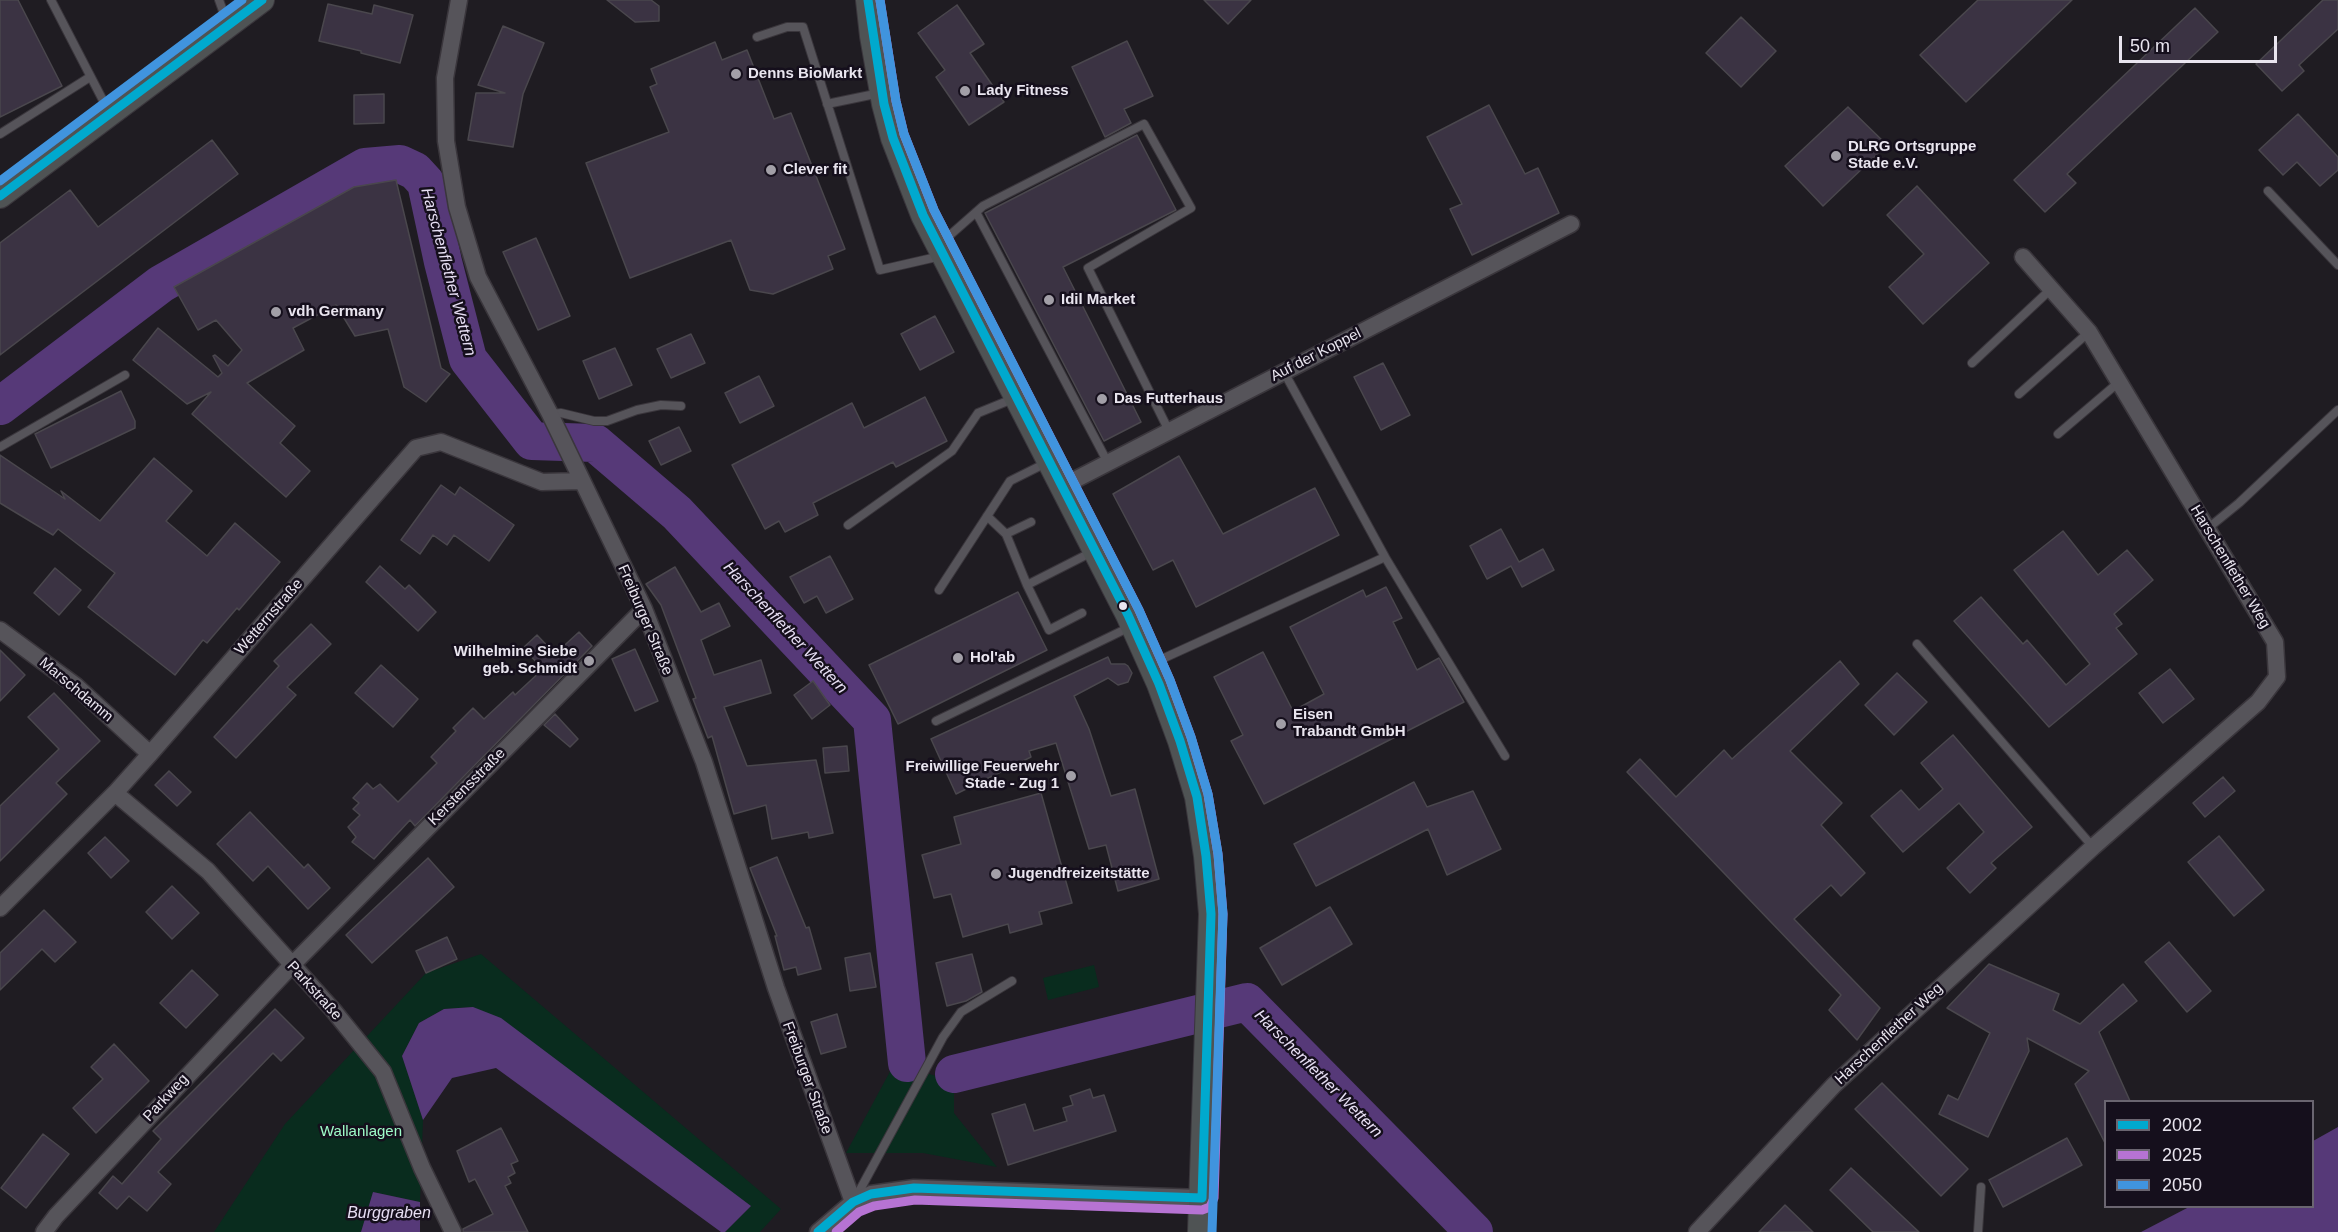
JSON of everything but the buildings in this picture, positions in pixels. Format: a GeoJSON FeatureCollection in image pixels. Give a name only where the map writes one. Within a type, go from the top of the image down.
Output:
{"type":"FeatureCollection","features":[{"type":"Feature","properties":{"kind":"main road"},"geometry":{"type":"LineString","coordinates":[[0,196],[262,0]]}},
{"type":"Feature","properties":{"kind":"main road"},"geometry":{"type":"LineString","coordinates":[[873,1],[872,36],[882,92],[897,147],[922,215],[1150,664],[1180,741],[1197,797],[1206,856],[1211,914],[1200,1232]]}},
{"type":"Feature","properties":{"kind":"street","name":"Freiburger Straße"},"geometry":{"type":"LineString","coordinates":[[459,0],[445,78],[446,141],[457,207],[478,277],[550,414],[644,609],[704,762],[776,988],[853,1202]]}},
{"type":"Feature","properties":{"kind":"street","name":"Auf der Koppel"},"geometry":{"type":"LineString","coordinates":[[1061,487],[1571,224]]}},
{"type":"Feature","properties":{"kind":"street","name":"Harschenflether Weg"},"geometry":{"type":"LineString","coordinates":[[1696,1232],[1834,1085],[2092,847],[2258,702],[2277,677],[2275,642],[2090,332],[2023,257]]}},
{"type":"Feature","properties":{"kind":"street","name":"Wetternstraße"},"geometry":{"type":"LineString","coordinates":[[0,908],[115,793],[416,448],[441,442],[542,482],[581,481]]}},
{"type":"Feature","properties":{"kind":"street","name":"Kerstensstraße"},"geometry":{"type":"LineString","coordinates":[[291,966],[644,609]]}},
{"type":"Feature","properties":{"kind":"street","name":"Marschdamm"},"geometry":{"type":"LineString","coordinates":[[0,630],[76,687],[150,754]]}},
{"type":"Feature","properties":{"kind":"street","name":"Parkstraße"},"geometry":{"type":"LineString","coordinates":[[115,793],[208,871],[291,966],[333,1010],[383,1072],[422,1168],[453,1232]]}},
{"type":"Feature","properties":{"kind":"street","name":"Parkweg"},"geometry":{"type":"LineString","coordinates":[[44,1232],[56,1216],[291,966]]}},
{"type":"Feature","properties":{"kind":"street"},"geometry":{"type":"LineString","coordinates":[[818,1232],[853,1202],[871,1194],[914,1188],[1202,1198]]}},
{"type":"Feature","properties":{"kind":"lane"},"geometry":{"type":"LineString","coordinates":[[51,0],[110,114]]}},
{"type":"Feature","properties":{"kind":"lane"},"geometry":{"type":"LineString","coordinates":[[219,0],[228,24]]}},
{"type":"Feature","properties":{"kind":"lane"},"geometry":{"type":"LineString","coordinates":[[757,37],[787,27],[803,27],[880,270],[940,251],[983,206],[1144,124],[1191,208],[1088,268],[1169,431]]}},
{"type":"Feature","properties":{"kind":"lane"},"geometry":{"type":"LineString","coordinates":[[0,134],[90,77]]}},
{"type":"Feature","properties":{"kind":"lane"},"geometry":{"type":"LineString","coordinates":[[827,104],[882,92]]}},
{"type":"Feature","properties":{"kind":"lane"},"geometry":{"type":"LineString","coordinates":[[2268,191],[2338,265]]}},
{"type":"Feature","properties":{"kind":"lane"},"geometry":{"type":"LineString","coordinates":[[976,213],[1107,463]]}},
{"type":"Feature","properties":{"kind":"lane"},"geometry":{"type":"LineString","coordinates":[[1972,363],[2051,289]]}},
{"type":"Feature","properties":{"kind":"lane"},"geometry":{"type":"LineString","coordinates":[[2019,394],[2090,332]]}},
{"type":"Feature","properties":{"kind":"lane"},"geometry":{"type":"LineString","coordinates":[[1284,372],[1385,557],[1504,756]]}},
{"type":"Feature","properties":{"kind":"lane"},"geometry":{"type":"LineString","coordinates":[[0,447],[125,375]]}},
{"type":"Feature","properties":{"kind":"lane"},"geometry":{"type":"LineString","coordinates":[[2058,434],[2119,382]]}},
{"type":"Feature","properties":{"kind":"lane"},"geometry":{"type":"LineString","coordinates":[[848,525],[952,451],[978,413],[1016,397]]}},
{"type":"Feature","properties":{"kind":"lane"},"geometry":{"type":"LineString","coordinates":[[550,414],[561,413],[594,421],[607,421],[645,408],[681,405]]}},
{"type":"Feature","properties":{"kind":"lane"},"geometry":{"type":"LineString","coordinates":[[2207,529],[2239,503],[2338,410]]}},
{"type":"Feature","properties":{"kind":"lane"},"geometry":{"type":"LineString","coordinates":[[939,590],[1010,481],[1048,462]]}},
{"type":"Feature","properties":{"kind":"lane"},"geometry":{"type":"LineString","coordinates":[[987,516],[1006,534],[1049,630],[1082,613]]}},
{"type":"Feature","properties":{"kind":"lane"},"geometry":{"type":"LineString","coordinates":[[1006,534],[1032,522]]}},
{"type":"Feature","properties":{"kind":"lane"},"geometry":{"type":"LineString","coordinates":[[1027,585],[1094,550]]}},
{"type":"Feature","properties":{"kind":"lane"},"geometry":{"type":"LineString","coordinates":[[1150,664],[1385,557]]}},
{"type":"Feature","properties":{"kind":"lane"},"geometry":{"type":"LineString","coordinates":[[936,721],[1132,626]]}},
{"type":"Feature","properties":{"kind":"lane"},"geometry":{"type":"LineString","coordinates":[[1917,644],[2092,847]]}},
{"type":"Feature","properties":{"kind":"lane"},"geometry":{"type":"LineString","coordinates":[[853,1202],[943,1037],[961,1012],[1012,981]]}},
{"type":"Feature","properties":{"kind":"lane"},"geometry":{"type":"LineString","coordinates":[[1978,1232],[1981,1187]]}},
{"type":"Feature","properties":{"kind":"green space","name":"Wallanlagen"},"geometry":{"type":"Polygon","coordinates":[[[481,954],[781,1209],[760,1232],[725,1232],[751,1206],[473,1007],[444,1009],[419,1023],[402,1056],[423,1120],[420,1202],[373,1192],[361,1232],[214,1232],[285,1124],[426,973],[481,954]]]}},
{"type":"Feature","properties":{"kind":"green space"},"geometry":{"type":"Polygon","coordinates":[[[1094,965],[1099,987],[1048,1000],[1043,978],[1094,965]]]}},
{"type":"Feature","properties":{"kind":"green space"},"geometry":{"type":"Polygon","coordinates":[[[900,1053],[901,1066],[954,1081],[954,1113],[997,1167],[923,1153],[846,1153],[900,1053]]]}},
{"type":"Feature","properties":{"kind":"water"},"geometry":{"type":"Polygon","coordinates":[[[473,1007],[501,1018],[751,1206],[725,1232],[721,1232],[496,1068],[452,1078],[423,1120],[402,1056],[419,1023],[444,1009],[473,1007]]]}},
{"type":"Feature","properties":{"kind":"water"},"geometry":{"type":"Polygon","coordinates":[[[2338,1127],[2338,1232],[2141,1232],[2187,1208],[2314,1208],[2314,1140],[2338,1127]]]}},
{"type":"Feature","properties":{"kind":"water","name":"Burggraben"},"geometry":{"type":"Polygon","coordinates":[[[373,1192],[420,1202],[420,1232],[361,1232],[373,1192]]]}},
{"type":"Feature","properties":{"kind":"waterway","name":"Harschenflether Wettern"},"geometry":{"type":"LineString","coordinates":[[0,406],[161,284],[365,167],[400,164],[415,171],[426,183],[443,262],[468,359],[532,441],[595,443],[677,513],[872,720],[907,1063]]}},
{"type":"Feature","properties":{"kind":"waterway","name":"Harschenflether Wettern"},"geometry":{"type":"LineString","coordinates":[[954,1074],[1247,1002],[1474,1232]]}},
{"type":"Feature","properties":{"kind":"transit line","name":"2050"},"geometry":{"type":"LineString","coordinates":[[0,181],[242,0]]}},
{"type":"Feature","properties":{"kind":"transit line","name":"2002"},"geometry":{"type":"LineString","coordinates":[[0,196],[262,0]]}},
{"type":"Feature","properties":{"kind":"transit line","name":"2002"},"geometry":{"type":"LineString","coordinates":[[818,1232],[853,1202],[871,1194],[914,1188],[1202,1198],[1211,914],[1206,856],[1197,797],[1159,684],[1128,615],[923,215],[893,138],[884,104],[868,0]]}},
{"type":"Feature","properties":{"kind":"transit line","name":"2025"},"geometry":{"type":"LineString","coordinates":[[836,1232],[859,1212],[874,1206],[915,1200],[1202,1210],[1210,1207],[1214,1198],[1223,914],[1218,854],[1208,794],[1191,737],[1170,680],[1139,610],[934,210],[904,134],[896,101],[880,0]]}},
{"type":"Feature","properties":{"kind":"transit line","name":"2050"},"geometry":{"type":"LineString","coordinates":[[880,0],[896,101],[904,134],[934,210],[1139,610],[1170,680],[1191,737],[1208,794],[1218,854],[1223,914],[1212,1232]]}},
{"type":"Feature","properties":{"kind":"place","name":"Denns BioMarkt"},"geometry":{"type":"Point","coordinates":[736,74]}},
{"type":"Feature","properties":{"kind":"place","name":"Lady Fitness"},"geometry":{"type":"Point","coordinates":[965,91]}},
{"type":"Feature","properties":{"kind":"place","name":"DLRG Ortsgruppe Stade e.V."},"geometry":{"type":"Point","coordinates":[1836,156]}},
{"type":"Feature","properties":{"kind":"place","name":"Clever fit"},"geometry":{"type":"Point","coordinates":[771,170]}},
{"type":"Feature","properties":{"kind":"place","name":"Idil Market"},"geometry":{"type":"Point","coordinates":[1049,300]}},
{"type":"Feature","properties":{"kind":"place","name":"vdh Germany"},"geometry":{"type":"Point","coordinates":[276,312]}},
{"type":"Feature","properties":{"kind":"place","name":"Das Futterhaus"},"geometry":{"type":"Point","coordinates":[1102,399]}},
{"type":"Feature","properties":{"kind":"place","name":"Hol'ab"},"geometry":{"type":"Point","coordinates":[958,658]}},
{"type":"Feature","properties":{"kind":"place","name":"Wilhelmine Siebe geb. Schmidt"},"geometry":{"type":"Point","coordinates":[589,661]}},
{"type":"Feature","properties":{"kind":"place","name":"Eisen Trabandt GmbH"},"geometry":{"type":"Point","coordinates":[1281,724]}},
{"type":"Feature","properties":{"kind":"place","name":"Freiwillige Feuerwehr Stade - Zug 1"},"geometry":{"type":"Point","coordinates":[1071,776]}},
{"type":"Feature","properties":{"kind":"place","name":"Jugendfreizeitstätte"},"geometry":{"type":"Point","coordinates":[996,874]}}]}
